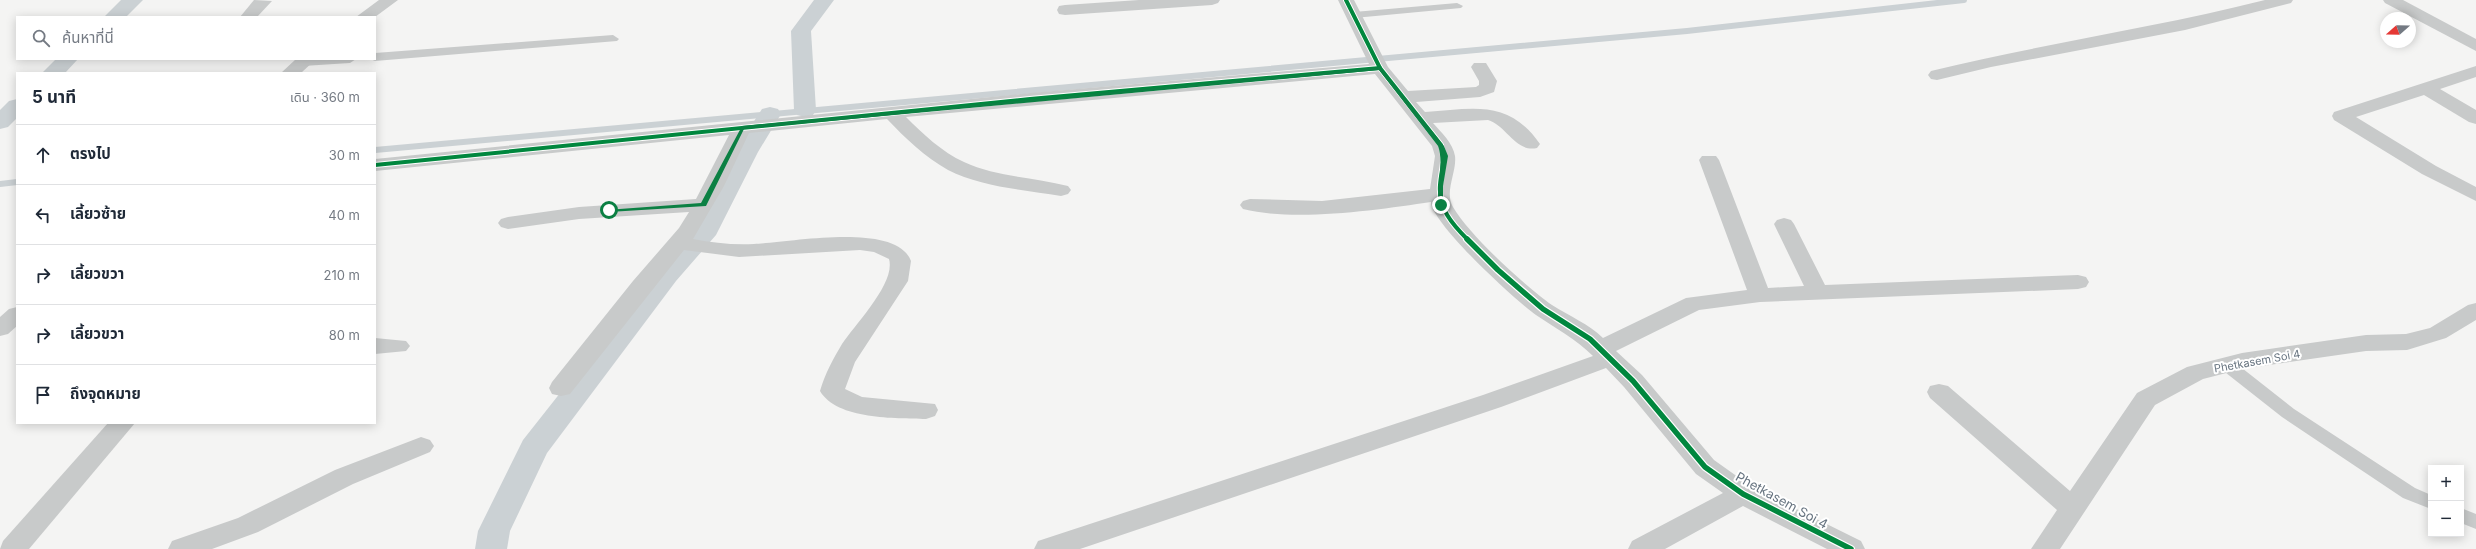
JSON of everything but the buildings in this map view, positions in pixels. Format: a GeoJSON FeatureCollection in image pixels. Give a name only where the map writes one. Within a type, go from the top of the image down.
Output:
{"type":"FeatureCollection","features":[{"type":"Feature","properties":{"kind":"street"},"geometry":{"type":"LineString","coordinates":[[249,16],[264,1],[262,0]]}},
{"type":"Feature","properties":{"kind":"street"},"geometry":{"type":"LineString","coordinates":[[366,16],[390,0]]}},
{"type":"Feature","properties":{"kind":"street"},"geometry":{"type":"LineString","coordinates":[[1065,10],[1212,0]]}},
{"type":"Feature","properties":{"kind":"street"},"geometry":{"type":"LineString","coordinates":[[1250,205],[1289,209],[1328,208],[1440,194],[1445,156],[1441,146],[1377,62],[1346,0]]}},
{"type":"Feature","properties":{"kind":"street"},"geometry":{"type":"LineString","coordinates":[[1937,76],[1991,62],[2185,25],[2285,0]]}},
{"type":"Feature","properties":{"kind":"street"},"geometry":{"type":"LineString","coordinates":[[2391,0],[2476,46]]}},
{"type":"Feature","properties":{"kind":"street"},"geometry":{"type":"LineString","coordinates":[[376,165],[746,127],[892,114],[1377,62]]}},
{"type":"Feature","properties":{"kind":"street"},"geometry":{"type":"LineString","coordinates":[[1403,97],[1480,92],[1488,88],[1488,81],[1480,67]]}},
{"type":"Feature","properties":{"kind":"street"},"geometry":{"type":"LineString","coordinates":[[2473,187],[2429,170],[2346,114],[2476,71]]}},
{"type":"Feature","properties":{"kind":"street"},"geometry":{"type":"LineString","coordinates":[[2424,87],[2476,118]]}},
{"type":"Feature","properties":{"kind":"street"},"geometry":{"type":"LineString","coordinates":[[892,114],[907,129],[957,166],[1023,183],[1061,190]]}},
{"type":"Feature","properties":{"kind":"street"},"geometry":{"type":"LineString","coordinates":[[1420,118],[1489,114],[1502,118],[1530,144]]}},
{"type":"Feature","properties":{"kind":"street"},"geometry":{"type":"LineString","coordinates":[[561,388],[641,286],[689,244],[703,205],[746,127]]}},
{"type":"Feature","properties":{"kind":"street"},"geometry":{"type":"LineString","coordinates":[[1709,160],[1760,295]]}},
{"type":"Feature","properties":{"kind":"street","name":"Phetkasem Soi 4"},"geometry":{"type":"LineString","coordinates":[[1440,194],[1441,205],[1458,230],[1498,270],[1543,309],[1590,339],[1633,381],[1705,467],[1743,494],[1851,549]]}},
{"type":"Feature","properties":{"kind":"street"},"geometry":{"type":"LineString","coordinates":[[508,223],[579,213],[703,205]]}},
{"type":"Feature","properties":{"kind":"street"},"geometry":{"type":"LineString","coordinates":[[1784,224],[1818,292]]}},
{"type":"Feature","properties":{"kind":"street"},"geometry":{"type":"LineString","coordinates":[[689,244],[739,251],[852,244],[894,252],[900,257],[902,264],[896,282],[854,347],[834,382],[832,391],[835,396],[845,401],[857,404],[926,410]]}},
{"type":"Feature","properties":{"kind":"street"},"geometry":{"type":"LineString","coordinates":[[1048,549],[1492,401],[1605,354],[1694,303],[1760,295],[2078,282]]}},
{"type":"Feature","properties":{"kind":"street","name":"Phetkasem Soi 4"},"geometry":{"type":"LineString","coordinates":[[2045,549],[2146,399],[2195,373],[2227,365],[2366,343],[2407,342],[2438,333],[2476,310]]}},
{"type":"Feature","properties":{"kind":"street"},"geometry":{"type":"LineString","coordinates":[[0,329],[16,315]]}},
{"type":"Feature","properties":{"kind":"street"},"geometry":{"type":"LineString","coordinates":[[376,346],[398,346]]}},
{"type":"Feature","properties":{"kind":"street"},"geometry":{"type":"LineString","coordinates":[[1939,392],[2073,508]]}},
{"type":"Feature","properties":{"kind":"street"},"geometry":{"type":"LineString","coordinates":[[13,549],[121,424]]}},
{"type":"Feature","properties":{"kind":"street"},"geometry":{"type":"LineString","coordinates":[[182,549],[248,525],[344,477],[421,446]]}},
{"type":"Feature","properties":{"kind":"street"},"geometry":{"type":"LineString","coordinates":[[1642,549],[1743,494]]}},
{"type":"Feature","properties":{"kind":"lane"},"geometry":{"type":"LineString","coordinates":[[1354,15],[1457,6]]}},
{"type":"Feature","properties":{"kind":"lane"},"geometry":{"type":"LineString","coordinates":[[376,58],[613,39]]}},
{"type":"Feature","properties":{"kind":"lane"},"geometry":{"type":"LineString","coordinates":[[300,65],[342,60]]}},
{"type":"Feature","properties":{"kind":"lane"},"geometry":{"type":"LineString","coordinates":[[2227,365],[2288,413],[2409,493],[2429,501]]}},
{"type":"Feature","properties":{"kind":"lane"},"geometry":{"type":"LineString","coordinates":[[2464,516],[2476,522]]}},
{"type":"Feature","properties":{"kind":"waterway"},"geometry":{"type":"LineString","coordinates":[[115,16],[133,0]]}},
{"type":"Feature","properties":{"kind":"waterway"},"geometry":{"type":"LineString","coordinates":[[805,110],[801,31],[824,0]]}},
{"type":"Feature","properties":{"kind":"waterway"},"geometry":{"type":"LineString","coordinates":[[376,150],[1687,31],[1964,0]]}},
{"type":"Feature","properties":{"kind":"waterway"},"geometry":{"type":"LineString","coordinates":[[54,72],[67,60]]}},
{"type":"Feature","properties":{"kind":"waterway"},"geometry":{"type":"LineString","coordinates":[[0,122],[16,107]]}},
{"type":"Feature","properties":{"kind":"waterway"},"geometry":{"type":"LineString","coordinates":[[491,549],[494,531],[534,448],[667,275],[707,230],[746,152],[770,114]]}},
{"type":"Feature","properties":{"kind":"waterway"},"geometry":{"type":"LineString","coordinates":[[0,184],[16,182]]}},
{"type":"Feature","properties":{"kind":"cycle path"},"geometry":{"type":"LineString","coordinates":[[1346,0],[1380,68],[1441,145],[1445,156],[1440,186],[1441,205],[1458,230],[1498,270],[1543,309],[1590,339],[1633,381],[1705,467],[1743,494],[1851,549]]}},
{"type":"Feature","properties":{"kind":"cycle path"},"geometry":{"type":"LineString","coordinates":[[376,165],[1030,99],[1380,68]]}},
{"type":"Feature","properties":{"kind":"route"},"geometry":{"type":"LineString","coordinates":[[609,210],[703,205],[714,186],[742,128],[1030,99],[1380,68],[1441,146],[1445,156],[1440,186],[1441,205]]}}]}
